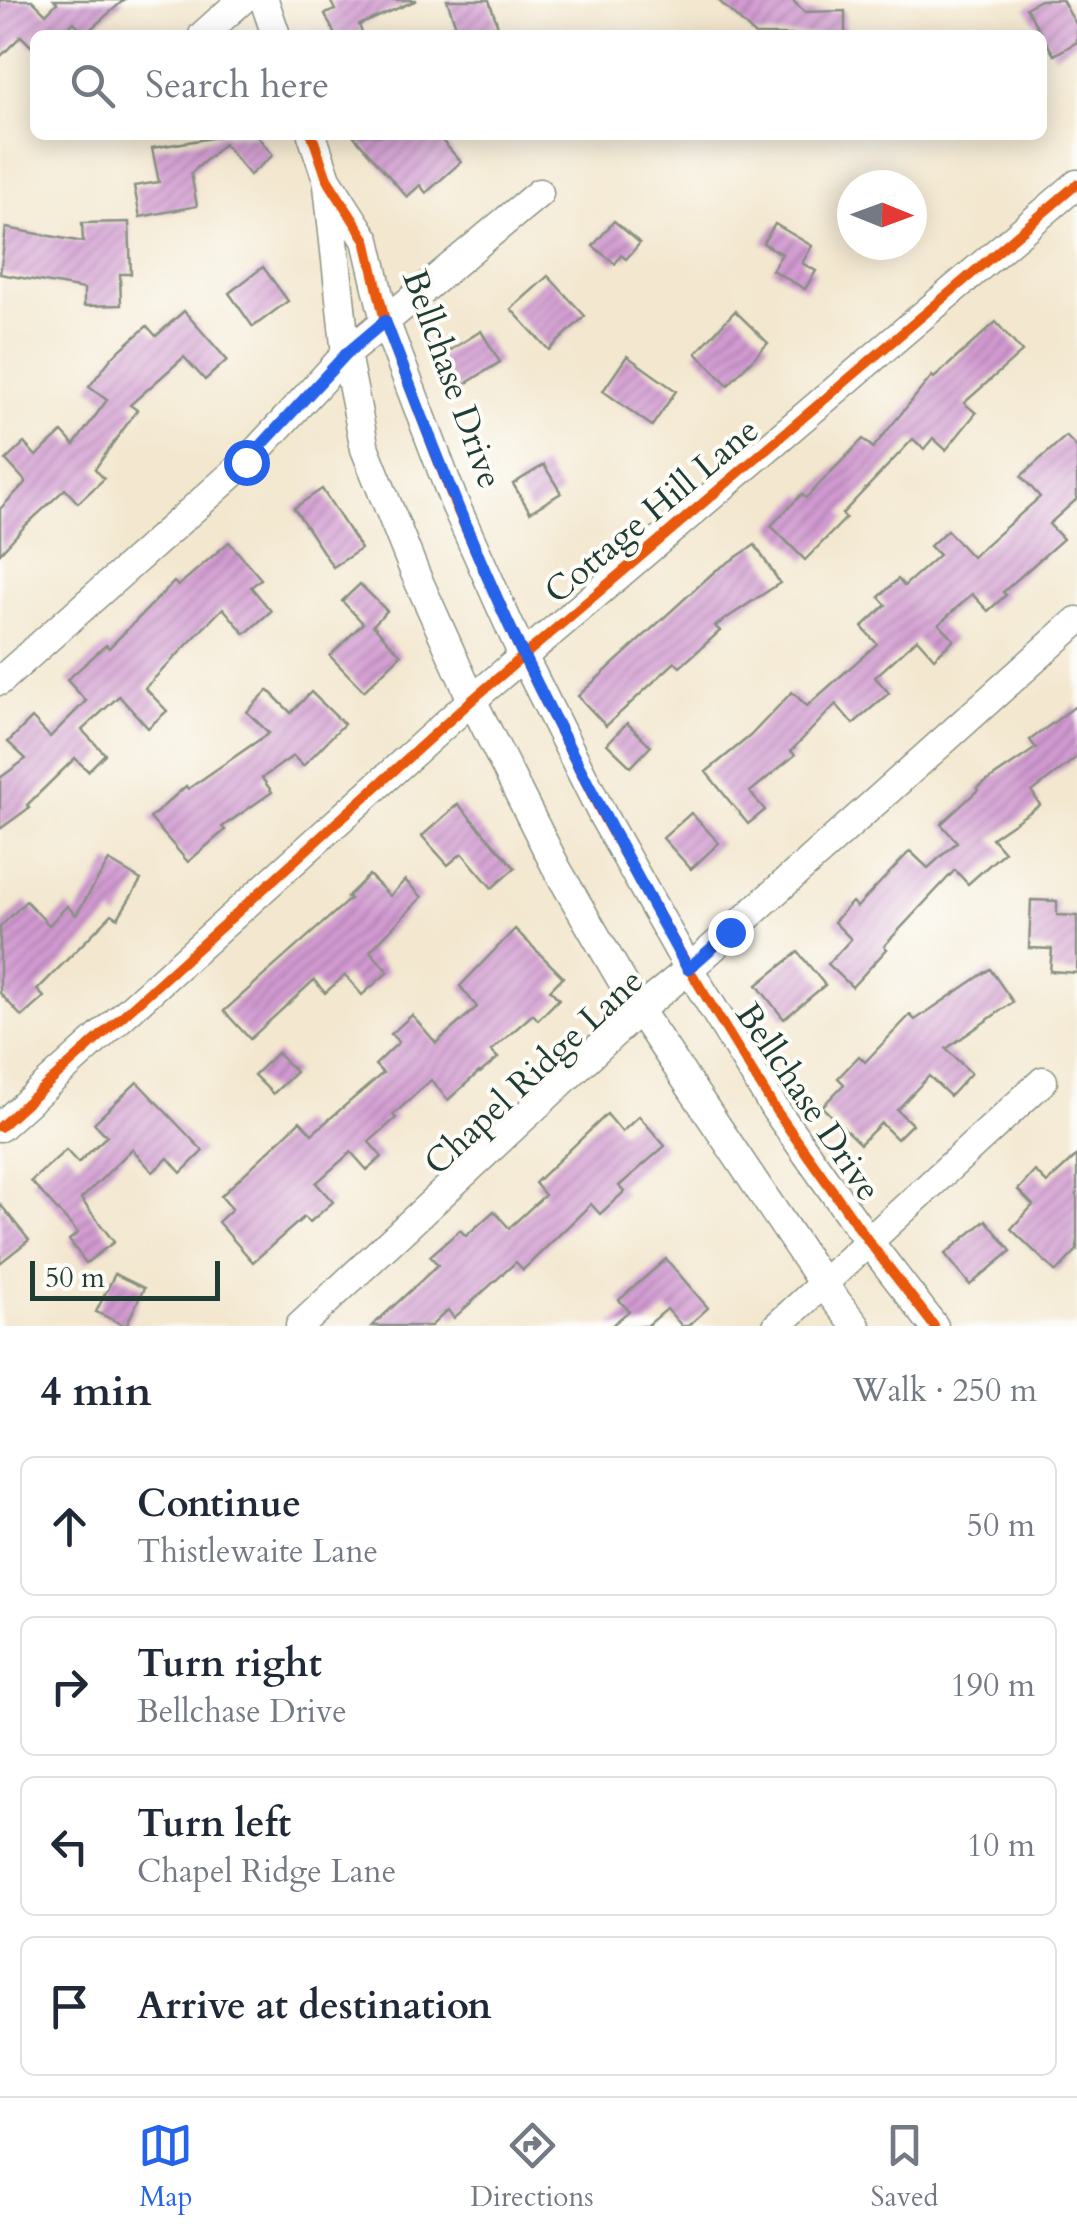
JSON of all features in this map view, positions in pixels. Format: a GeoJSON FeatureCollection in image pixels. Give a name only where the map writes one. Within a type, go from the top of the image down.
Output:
{"type":"FeatureCollection","features":[{"type":"Feature","properties":{"kind":"street"},"geometry":{"type":"LineString","coordinates":[[209,30],[242,0]]}},
{"type":"Feature","properties":{"kind":"street"},"geometry":{"type":"LineString","coordinates":[[264,0],[274,30]]}},
{"type":"Feature","properties":{"kind":"street","name":"Bellchase Drive"},"geometry":{"type":"LineString","coordinates":[[314,140],[327,179],[366,240],[385,321],[454,502],[604,818],[688,969],[776,1109],[869,1242],[934,1326]]}},
{"type":"Feature","properties":{"kind":"street","name":"Bellchase Drive"},"geometry":{"type":"LineString","coordinates":[[327,179],[346,354],[365,449],[472,700],[556,870],[639,1010],[823,1284],[856,1326]]}},
{"type":"Feature","properties":{"kind":"street","name":"Cottage Hill Lane"},"geometry":{"type":"LineString","coordinates":[[0,1127],[472,700],[1077,184]]}},
{"type":"Feature","properties":{"kind":"street"},"geometry":{"type":"LineString","coordinates":[[0,681],[246,462],[346,354],[539,193]]}},
{"type":"Feature","properties":{"kind":"street","name":"Chapel Ridge Lane"},"geometry":{"type":"LineString","coordinates":[[300,1326],[639,1010],[1077,622]]}},
{"type":"Feature","properties":{"kind":"street"},"geometry":{"type":"LineString","coordinates":[[778,1326],[1044,1081]]}},
{"type":"Feature","properties":{"kind":"building"},"geometry":{"type":"Polygon","coordinates":[[[0,0],[32,0],[46,14],[57,3],[54,0],[124,0],[90,30],[81,30],[74,22],[66,30],[30,30],[30,45],[21,36],[0,57],[0,0]]]}},
{"type":"Feature","properties":{"kind":"building"},"geometry":{"type":"Polygon","coordinates":[[[330,0],[417,0],[359,25],[361,30],[333,30],[325,14],[335,10],[330,0]]]}},
{"type":"Feature","properties":{"kind":"building"},"geometry":{"type":"Polygon","coordinates":[[[447,0],[489,0],[499,30],[457,30],[447,0]]]}},
{"type":"Feature","properties":{"kind":"building"},"geometry":{"type":"Polygon","coordinates":[[[718,0],[792,0],[805,12],[845,11],[845,30],[750,30],[718,0]]]}},
{"type":"Feature","properties":{"kind":"building"},"geometry":{"type":"Polygon","coordinates":[[[1040,0],[1062,0],[1077,26],[1077,42],[1054,55],[1047,43],[1047,30],[1039,30],[1026,8],[1040,0]]]}},
{"type":"Feature","properties":{"kind":"building"},"geometry":{"type":"Polygon","coordinates":[[[200,140],[260,140],[273,155],[250,175],[224,144],[191,173],[197,206],[140,217],[134,186],[159,182],[152,148],[200,140]]]}},
{"type":"Feature","properties":{"kind":"building"},"geometry":{"type":"Polygon","coordinates":[[[357,140],[441,140],[461,162],[426,193],[420,185],[407,197],[357,140]]]}},
{"type":"Feature","properties":{"kind":"building"},"geometry":{"type":"Polygon","coordinates":[[[614,221],[640,243],[626,259],[621,255],[615,264],[593,246],[614,221]]]}},
{"type":"Feature","properties":{"kind":"building"},"geometry":{"type":"Polygon","coordinates":[[[129,222],[131,274],[120,274],[121,305],[84,306],[84,289],[0,274],[6,228],[83,242],[82,223],[129,222]]]}},
{"type":"Feature","properties":{"kind":"building"},"geometry":{"type":"Polygon","coordinates":[[[775,224],[812,246],[802,263],[816,271],[805,289],[772,270],[782,254],[763,243],[775,224]]]}},
{"type":"Feature","properties":{"kind":"building"},"geometry":{"type":"Polygon","coordinates":[[[263,267],[288,301],[253,327],[229,293],[263,267]]]}},
{"type":"Feature","properties":{"kind":"building"},"geometry":{"type":"Polygon","coordinates":[[[548,276],[585,316],[549,350],[511,309],[548,276]]]}},
{"type":"Feature","properties":{"kind":"building"},"geometry":{"type":"Polygon","coordinates":[[[184,311],[227,360],[205,380],[184,357],[130,405],[137,410],[95,469],[104,479],[78,503],[65,489],[0,553],[0,509],[26,482],[6,460],[24,443],[36,456],[62,432],[74,445],[107,400],[89,387],[112,357],[147,326],[156,336],[184,311]]]}},
{"type":"Feature","properties":{"kind":"building"},"geometry":{"type":"Polygon","coordinates":[[[735,311],[768,343],[728,385],[696,353],[735,311]]]}},
{"type":"Feature","properties":{"kind":"building"},"geometry":{"type":"Polygon","coordinates":[[[996,322],[1022,352],[964,403],[976,413],[946,450],[933,438],[924,449],[913,439],[842,514],[846,518],[805,560],[771,526],[802,494],[806,498],[863,439],[873,448],[932,376],[996,322]]]}},
{"type":"Feature","properties":{"kind":"building"},"geometry":{"type":"Polygon","coordinates":[[[481,331],[500,362],[457,389],[438,358],[481,331]]]}},
{"type":"Feature","properties":{"kind":"building"},"geometry":{"type":"Polygon","coordinates":[[[627,356],[676,391],[652,426],[603,391],[627,356]]]}},
{"type":"Feature","properties":{"kind":"building"},"geometry":{"type":"Polygon","coordinates":[[[1066,436],[1077,448],[1077,499],[1049,524],[1063,539],[1003,592],[1006,595],[988,611],[972,594],[939,624],[954,640],[934,658],[917,639],[875,677],[889,693],[853,724],[836,704],[791,751],[795,755],[750,792],[765,810],[748,824],[706,772],[750,736],[792,692],[807,706],[877,644],[862,627],[886,605],[879,597],[898,579],[904,586],[939,555],[930,546],[947,530],[972,557],[1040,497],[1021,476],[1066,436]]]}},
{"type":"Feature","properties":{"kind":"building"},"geometry":{"type":"Polygon","coordinates":[[[544,465],[561,493],[530,512],[513,484],[544,465]]]}},
{"type":"Feature","properties":{"kind":"building"},"geometry":{"type":"Polygon","coordinates":[[[322,489],[361,549],[333,567],[294,508],[322,489]]]}},
{"type":"Feature","properties":{"kind":"building"},"geometry":{"type":"Polygon","coordinates":[[[229,542],[261,579],[251,587],[271,611],[245,634],[223,608],[145,688],[167,711],[148,728],[119,696],[82,730],[105,754],[88,771],[75,758],[27,805],[29,808],[0,829],[0,778],[26,759],[8,742],[32,718],[50,737],[86,701],[67,680],[106,645],[109,648],[174,582],[178,586],[229,542]]]}},
{"type":"Feature","properties":{"kind":"building"},"geometry":{"type":"Polygon","coordinates":[[[755,545],[780,583],[715,626],[720,631],[680,667],[675,662],[606,726],[578,696],[715,571],[755,545]]]}},
{"type":"Feature","properties":{"kind":"building"},"geometry":{"type":"Polygon","coordinates":[[[360,584],[387,611],[373,625],[401,655],[364,691],[330,656],[363,623],[342,601],[360,584]]]}},
{"type":"Feature","properties":{"kind":"building"},"geometry":{"type":"Polygon","coordinates":[[[268,690],[291,713],[311,692],[344,724],[303,766],[293,756],[262,778],[272,792],[222,827],[225,830],[188,862],[150,818],[186,786],[188,789],[269,733],[247,712],[268,690]]]}},
{"type":"Feature","properties":{"kind":"building"},"geometry":{"type":"Polygon","coordinates":[[[1077,705],[1077,757],[1032,792],[1040,805],[992,838],[1004,852],[968,884],[955,870],[884,946],[887,949],[852,987],[828,964],[851,939],[834,922],[852,902],[857,907],[910,851],[928,868],[957,842],[941,824],[977,788],[1036,748],[1030,740],[1077,705]]]}},
{"type":"Feature","properties":{"kind":"building"},"geometry":{"type":"Polygon","coordinates":[[[627,723],[651,746],[631,767],[607,744],[627,723]]]}},
{"type":"Feature","properties":{"kind":"building"},"geometry":{"type":"Polygon","coordinates":[[[458,804],[515,868],[492,888],[462,853],[448,865],[422,836],[458,804]]]}},
{"type":"Feature","properties":{"kind":"building"},"geometry":{"type":"Polygon","coordinates":[[[691,813],[719,843],[691,869],[663,838],[691,813]]]}},
{"type":"Feature","properties":{"kind":"building"},"geometry":{"type":"Polygon","coordinates":[[[109,861],[141,880],[118,918],[112,914],[37,990],[44,997],[22,1017],[0,993],[0,927],[26,901],[49,925],[67,906],[76,915],[109,861]]]}},
{"type":"Feature","properties":{"kind":"building"},"geometry":{"type":"Polygon","coordinates":[[[369,875],[390,896],[405,880],[422,897],[370,951],[388,972],[362,995],[345,975],[325,993],[314,980],[250,1039],[224,1011],[350,899],[347,897],[369,875]]]}},
{"type":"Feature","properties":{"kind":"building"},"geometry":{"type":"Polygon","coordinates":[[[1031,900],[1057,901],[1057,915],[1077,916],[1077,973],[1050,971],[1052,949],[1029,948],[1031,900]]]}},
{"type":"Feature","properties":{"kind":"building"},"geometry":{"type":"Polygon","coordinates":[[[515,929],[563,977],[550,990],[559,999],[538,1020],[533,1014],[491,1051],[498,1058],[448,1100],[431,1080],[369,1142],[382,1157],[367,1170],[351,1152],[316,1183],[333,1202],[310,1222],[304,1217],[253,1262],[218,1222],[232,1209],[221,1196],[300,1121],[312,1134],[383,1073],[375,1065],[399,1042],[391,1034],[412,1015],[436,1043],[477,1007],[460,986],[515,929]]]}},
{"type":"Feature","properties":{"kind":"building"},"geometry":{"type":"Polygon","coordinates":[[[798,952],[825,985],[784,1019],[757,985],[798,952]]]}},
{"type":"Feature","properties":{"kind":"building"},"geometry":{"type":"Polygon","coordinates":[[[990,969],[1013,1002],[946,1049],[971,1073],[950,1096],[929,1076],[897,1110],[912,1124],[897,1139],[881,1123],[860,1144],[822,1107],[844,1084],[838,1078],[859,1056],[865,1062],[910,1015],[915,1020],[990,969]]]}},
{"type":"Feature","properties":{"kind":"building"},"geometry":{"type":"Polygon","coordinates":[[[277,1053],[296,1072],[273,1094],[254,1075],[277,1053]]]}},
{"type":"Feature","properties":{"kind":"building"},"geometry":{"type":"Polygon","coordinates":[[[137,1082],[203,1151],[181,1173],[168,1158],[153,1172],[132,1149],[81,1199],[114,1242],[86,1263],[69,1240],[78,1233],[31,1181],[66,1150],[78,1163],[107,1136],[94,1123],[137,1082]]]}},
{"type":"Feature","properties":{"kind":"building"},"geometry":{"type":"Polygon","coordinates":[[[607,1114],[622,1132],[639,1116],[665,1146],[619,1186],[624,1192],[600,1214],[591,1204],[523,1270],[516,1262],[454,1318],[448,1310],[431,1326],[372,1326],[438,1265],[430,1256],[460,1230],[466,1236],[494,1211],[509,1228],[545,1195],[535,1183],[607,1114]]]}},
{"type":"Feature","properties":{"kind":"building"},"geometry":{"type":"Polygon","coordinates":[[[1077,1155],[1077,1250],[1056,1272],[1011,1229],[1033,1205],[1018,1190],[1035,1171],[1047,1183],[1077,1155]]]}},
{"type":"Feature","properties":{"kind":"building"},"geometry":{"type":"Polygon","coordinates":[[[0,1204],[29,1240],[0,1263],[0,1204]]]}},
{"type":"Feature","properties":{"kind":"building"},"geometry":{"type":"Polygon","coordinates":[[[986,1220],[1011,1251],[970,1285],[945,1254],[986,1220]]]}},
{"type":"Feature","properties":{"kind":"building"},"geometry":{"type":"Polygon","coordinates":[[[666,1259],[708,1308],[688,1326],[682,1326],[667,1309],[647,1326],[611,1326],[629,1311],[619,1300],[666,1259]]]}},
{"type":"Feature","properties":{"kind":"building"},"geometry":{"type":"Polygon","coordinates":[[[115,1274],[144,1288],[126,1326],[96,1312],[115,1274]]]}},
{"type":"Feature","properties":{"kind":"cycle path"},"geometry":{"type":"LineString","coordinates":[[314,140],[327,179],[366,240],[385,321],[454,502],[523,656],[604,818],[689,969],[775,1109],[934,1326]]}},
{"type":"Feature","properties":{"kind":"cycle path"},"geometry":{"type":"LineString","coordinates":[[0,1127],[472,700],[1077,184]]}},
{"type":"Feature","properties":{"kind":"route"},"geometry":{"type":"LineString","coordinates":[[246,462],[346,354],[385,321],[454,502],[524,656],[604,818],[688,969],[730,932]]}}]}
